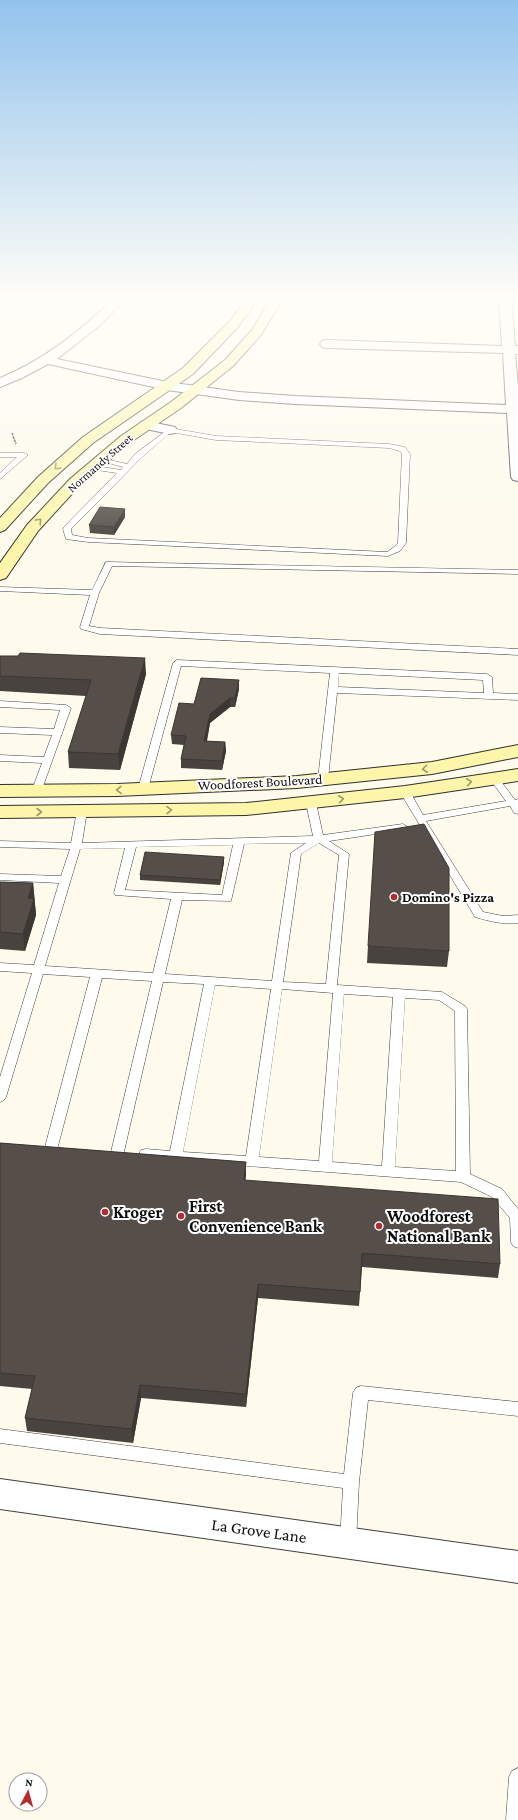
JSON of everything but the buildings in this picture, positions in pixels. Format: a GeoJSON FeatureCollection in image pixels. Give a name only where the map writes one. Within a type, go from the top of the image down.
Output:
{"type":"FeatureCollection","features":[{"type":"Feature","properties":{"kind":"main road","name":"Normandy Street"},"geometry":{"type":"LineString","coordinates":[[0,527],[44,480],[76,450],[115,421],[173,382]]}},
{"type":"Feature","properties":{"kind":"main road","name":"Normandy Street"},"geometry":{"type":"LineString","coordinates":[[0,575],[28,535],[75,482],[146,425],[204,382]]}},
{"type":"Feature","properties":{"kind":"main road"},"geometry":{"type":"LineString","coordinates":[[76,450],[100,461]]}},
{"type":"Feature","properties":{"kind":"main road"},"geometry":{"type":"LineString","coordinates":[[0,532],[28,535]]}},
{"type":"Feature","properties":{"kind":"main road","name":"Woodforest Boulevard"},"geometry":{"type":"LineString","coordinates":[[0,790],[143,789],[298,782],[432,768],[518,751]]}},
{"type":"Feature","properties":{"kind":"main road","name":"Woodforest Boulevard"},"geometry":{"type":"LineString","coordinates":[[0,812],[246,809],[405,792],[518,774]]}},
{"type":"Feature","properties":{"kind":"main road"},"geometry":{"type":"LineString","coordinates":[[298,782],[312,803]]}},
{"type":"Feature","properties":{"kind":"street"},"geometry":{"type":"LineString","coordinates":[[148,382],[194,390],[265,399],[513,409]]}},
{"type":"Feature","properties":{"kind":"street"},"geometry":{"type":"LineString","coordinates":[[513,382],[513,409],[518,477]]}},
{"type":"Feature","properties":{"kind":"street"},"geometry":{"type":"LineString","coordinates":[[146,425],[170,430]]}},
{"type":"Feature","properties":{"kind":"street","name":"La Grove Lane"},"geometry":{"type":"LineString","coordinates":[[0,1494],[518,1567]]}},
{"type":"Feature","properties":{"kind":"lane"},"geometry":{"type":"LineString","coordinates":[[170,430],[216,438],[389,446],[402,449],[406,454],[402,543],[398,550],[388,554],[88,540],[68,536],[67,529],[128,466],[170,430]]}},
{"type":"Feature","properties":{"kind":"lane"},"geometry":{"type":"LineString","coordinates":[[0,455],[24,455],[0,477]]}},
{"type":"Feature","properties":{"kind":"lane"},"geometry":{"type":"LineString","coordinates":[[100,461],[128,466]]}},
{"type":"Feature","properties":{"kind":"lane"},"geometry":{"type":"LineString","coordinates":[[100,461],[121,472]]}},
{"type":"Feature","properties":{"kind":"lane"},"geometry":{"type":"LineString","coordinates":[[518,572],[109,564],[95,593],[84,626],[100,631],[518,652]]}},
{"type":"Feature","properties":{"kind":"lane"},"geometry":{"type":"LineString","coordinates":[[0,589],[95,593]]}},
{"type":"Feature","properties":{"kind":"lane"},"geometry":{"type":"LineString","coordinates":[[143,789],[177,663],[487,677],[489,696]]}},
{"type":"Feature","properties":{"kind":"lane"},"geometry":{"type":"LineString","coordinates":[[323,779],[335,670]]}},
{"type":"Feature","properties":{"kind":"lane"},"geometry":{"type":"LineString","coordinates":[[333,690],[518,697]]}},
{"type":"Feature","properties":{"kind":"lane"},"geometry":{"type":"LineString","coordinates":[[0,704],[66,708],[37,790]]}},
{"type":"Feature","properties":{"kind":"lane"},"geometry":{"type":"LineString","coordinates":[[0,730],[57,732]]}},
{"type":"Feature","properties":{"kind":"lane"},"geometry":{"type":"LineString","coordinates":[[0,758],[47,760]]}},
{"type":"Feature","properties":{"kind":"lane"},"geometry":{"type":"LineString","coordinates":[[494,778],[516,806]]}},
{"type":"Feature","properties":{"kind":"lane"},"geometry":{"type":"LineString","coordinates":[[405,792],[479,914],[492,919],[510,921],[518,919]]}},
{"type":"Feature","properties":{"kind":"lane"},"geometry":{"type":"LineString","coordinates":[[312,803],[319,839],[344,854],[325,1167]]}},
{"type":"Feature","properties":{"kind":"lane"},"geometry":{"type":"LineString","coordinates":[[420,819],[516,806]]}},
{"type":"Feature","properties":{"kind":"lane"},"geometry":{"type":"LineString","coordinates":[[0,1097],[76,846],[82,811]]}},
{"type":"Feature","properties":{"kind":"lane"},"geometry":{"type":"LineString","coordinates":[[0,844],[76,846],[319,839],[403,827]]}},
{"type":"Feature","properties":{"kind":"lane"},"geometry":{"type":"LineString","coordinates":[[252,1161],[296,853],[319,839]]}},
{"type":"Feature","properties":{"kind":"lane"},"geometry":{"type":"LineString","coordinates":[[131,845],[119,893],[227,899],[239,842]]}},
{"type":"Feature","properties":{"kind":"lane"},"geometry":{"type":"LineString","coordinates":[[0,877],[66,880]]}},
{"type":"Feature","properties":{"kind":"lane"},"geometry":{"type":"LineString","coordinates":[[118,1152],[157,977],[177,896]]}},
{"type":"Feature","properties":{"kind":"lane"},"geometry":{"type":"LineString","coordinates":[[0,967],[442,996],[461,1009],[463,1177]]}},
{"type":"Feature","properties":{"kind":"lane"},"geometry":{"type":"LineString","coordinates":[[52,1147],[97,973]]}},
{"type":"Feature","properties":{"kind":"lane"},"geometry":{"type":"LineString","coordinates":[[176,1156],[210,981]]}},
{"type":"Feature","properties":{"kind":"lane"},"geometry":{"type":"LineString","coordinates":[[388,1171],[399,993]]}},
{"type":"Feature","properties":{"kind":"lane"},"geometry":{"type":"LineString","coordinates":[[37,1146],[67,1148]]}},
{"type":"Feature","properties":{"kind":"lane"},"geometry":{"type":"LineString","coordinates":[[104,1151],[463,1177],[497,1193],[517,1217],[518,1242]]}},
{"type":"Feature","properties":{"kind":"lane"},"geometry":{"type":"LineString","coordinates":[[348,1543],[351,1482],[361,1393],[518,1409]]}},
{"type":"Feature","properties":{"kind":"lane"},"geometry":{"type":"LineString","coordinates":[[0,1436],[351,1482]]}},
{"type":"Feature","properties":{"kind":"lane"},"geometry":{"type":"LineString","coordinates":[[515,1820],[518,1777]]}},
{"type":"Feature","properties":{"kind":"path"},"geometry":{"type":"LineString","coordinates":[[12,433],[15,442]]}},
{"type":"Feature","properties":{"kind":"place","name":"Domino's Pizza"},"geometry":{"type":"Point","coordinates":[394,897]}},
{"type":"Feature","properties":{"kind":"place","name":"Kroger"},"geometry":{"type":"Point","coordinates":[105,1212]}},
{"type":"Feature","properties":{"kind":"place","name":"First Convenience Bank"},"geometry":{"type":"Point","coordinates":[181,1216]}},
{"type":"Feature","properties":{"kind":"place","name":"Woodforest National Bank"},"geometry":{"type":"Point","coordinates":[379,1226]}}]}
